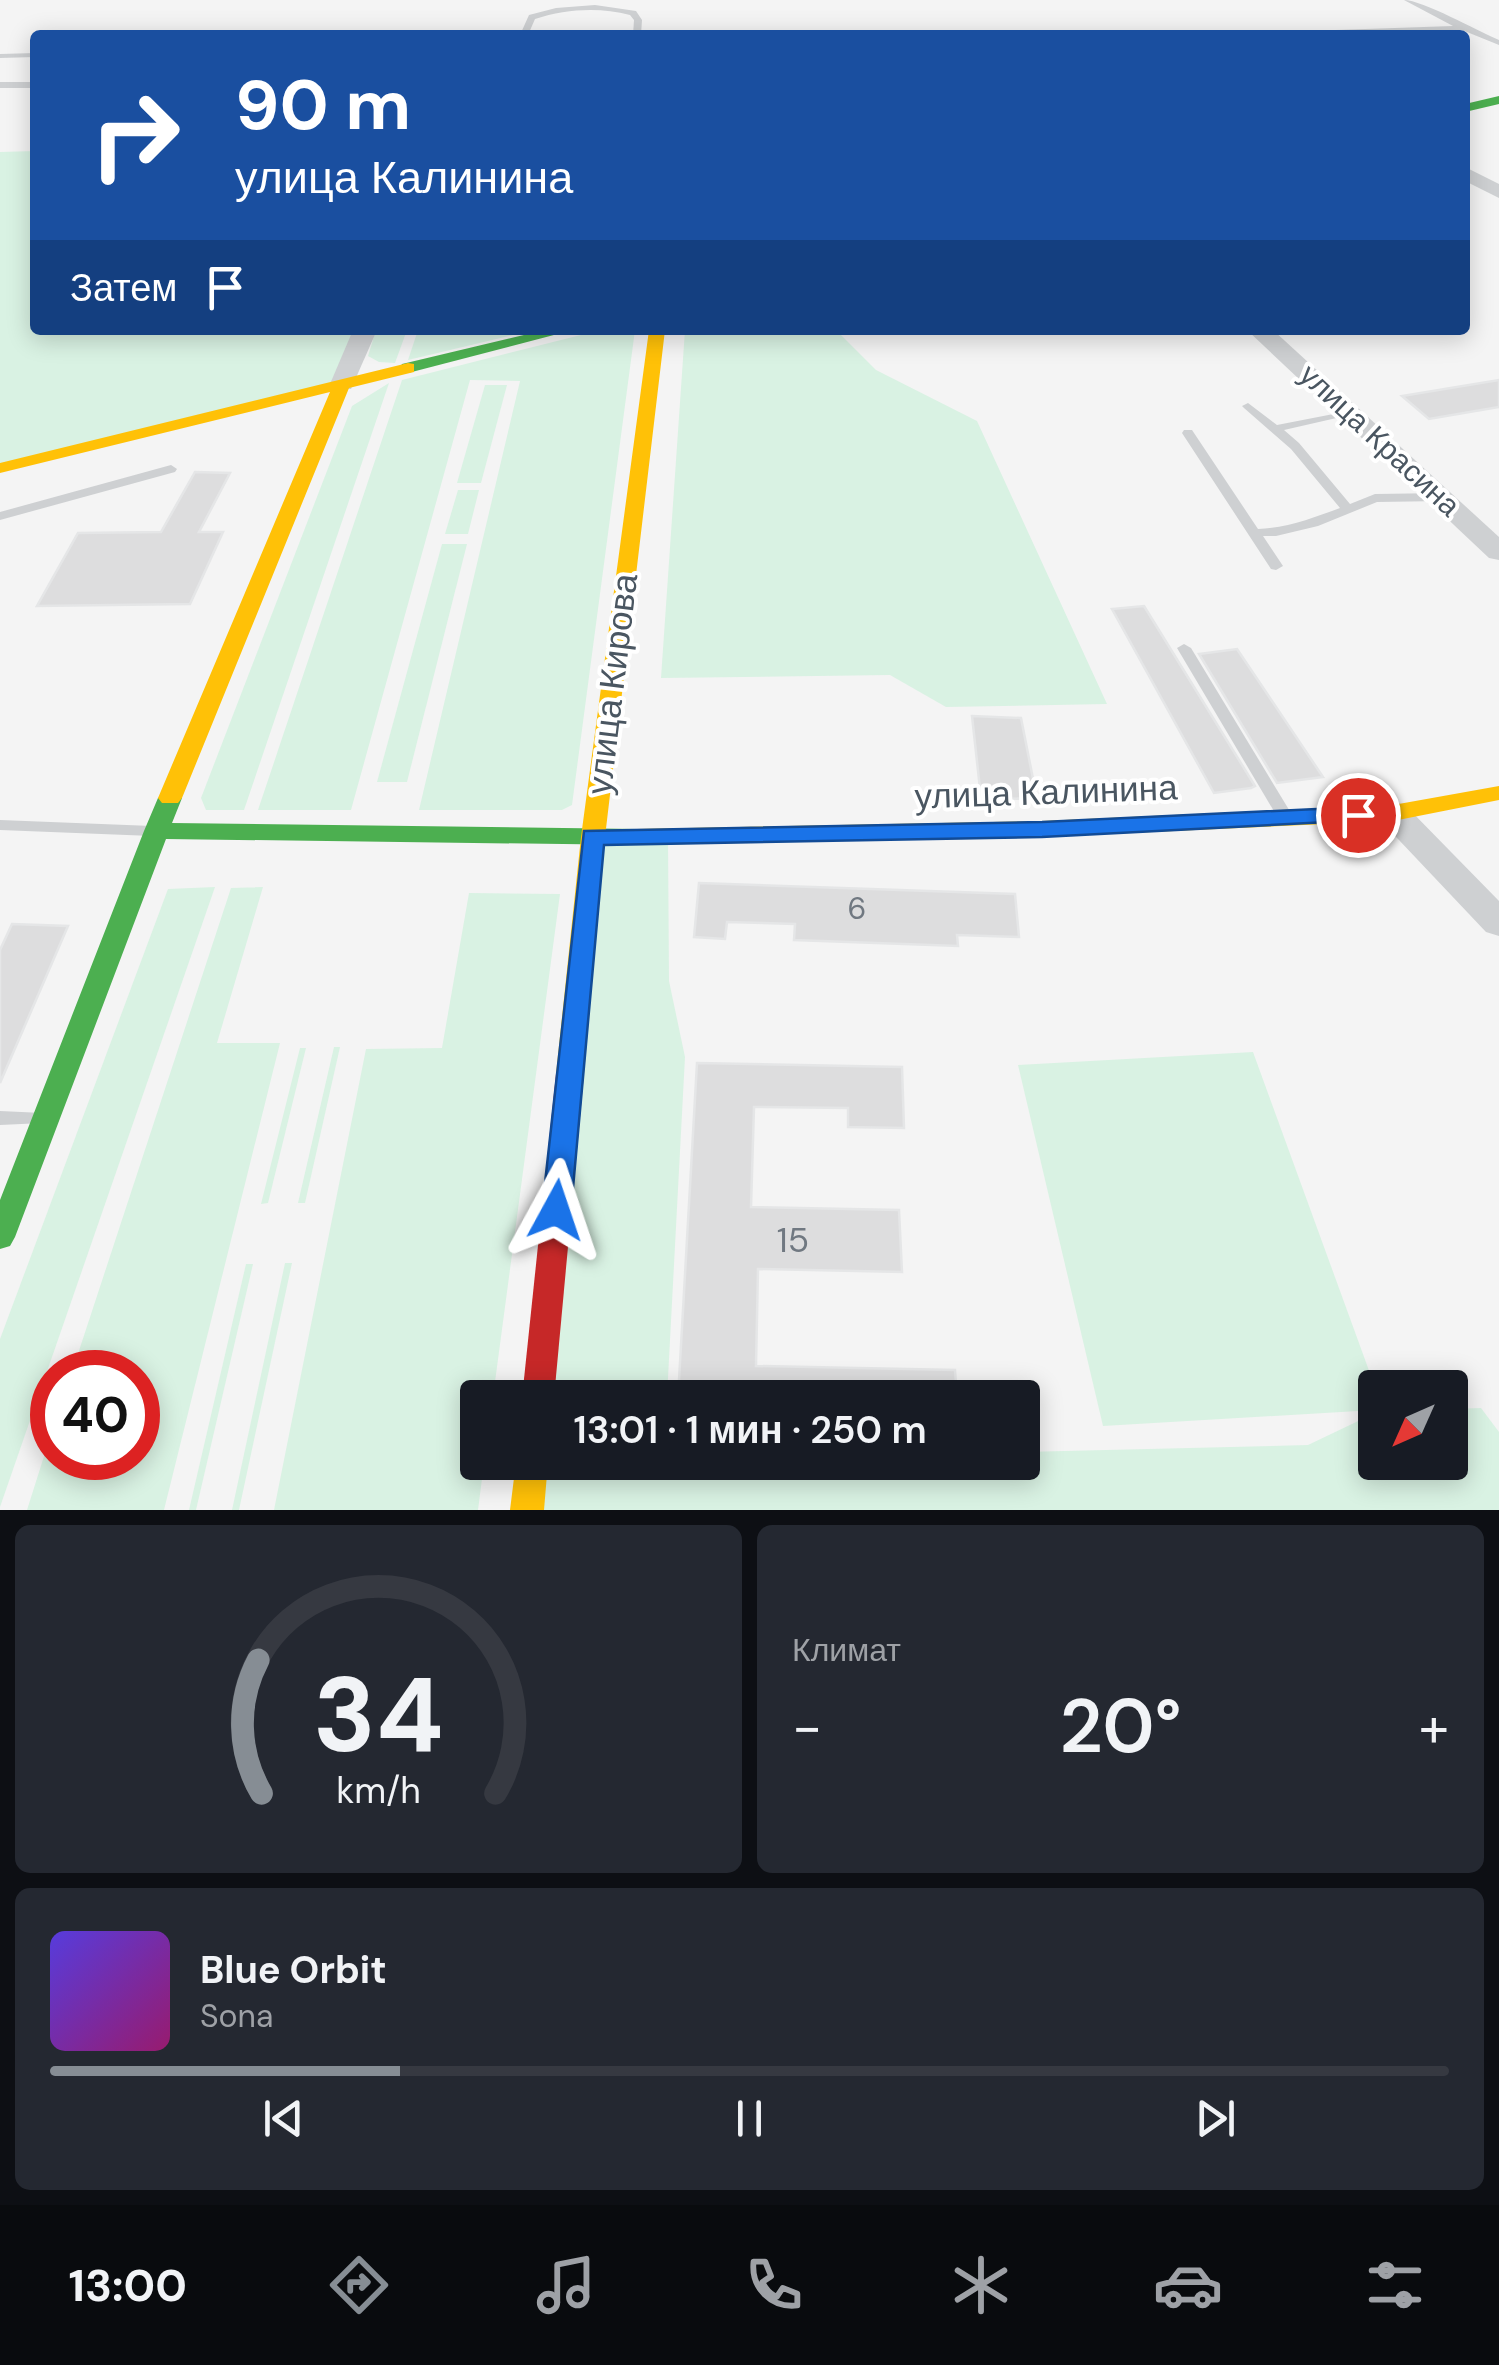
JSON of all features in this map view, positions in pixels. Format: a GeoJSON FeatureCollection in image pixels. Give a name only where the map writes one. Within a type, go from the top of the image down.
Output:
{"type":"FeatureCollection","features":[{"type":"Feature","properties":{"kind":"street"},"geometry":{"type":"LineString","coordinates":[[1470,107],[1499,100]]}},
{"type":"Feature","properties":{"kind":"street"},"geometry":{"type":"LineString","coordinates":[[1470,176],[1499,192]]}},
{"type":"Feature","properties":{"kind":"street"},"geometry":{"type":"LineString","coordinates":[[0,1237],[156,831],[363,335]]}},
{"type":"Feature","properties":{"kind":"street"},"geometry":{"type":"LineString","coordinates":[[0,468],[544,335]]}},
{"type":"Feature","properties":{"kind":"street","name":"улица Кирова"},"geometry":{"type":"LineString","coordinates":[[540,1380],[593,837],[656,335]]}},
{"type":"Feature","properties":{"kind":"street","name":"улица Красина"},"geometry":{"type":"LineString","coordinates":[[1265,335],[1499,552]]}},
{"type":"Feature","properties":{"kind":"street","name":"улица Калинина"},"geometry":{"type":"LineString","coordinates":[[156,831],[593,837],[1042,830],[1393,813],[1499,792]]}},
{"type":"Feature","properties":{"kind":"street"},"geometry":{"type":"LineString","coordinates":[[1393,813],[1499,923]]}},
{"type":"Feature","properties":{"kind":"street"},"geometry":{"type":"LineString","coordinates":[[527,1510],[530,1480]]}},
{"type":"Feature","properties":{"kind":"lane"},"geometry":{"type":"LineString","coordinates":[[552,9],[560,0]]}},
{"type":"Feature","properties":{"kind":"lane"},"geometry":{"type":"LineString","coordinates":[[621,10],[626,0]]}},
{"type":"Feature","properties":{"kind":"lane"},"geometry":{"type":"LineString","coordinates":[[1408,0],[1469,30]]}},
{"type":"Feature","properties":{"kind":"lane"},"geometry":{"type":"LineString","coordinates":[[526,30],[532,16],[552,9],[621,10],[633,13],[638,20],[637,30]]}},
{"type":"Feature","properties":{"kind":"lane"},"geometry":{"type":"LineString","coordinates":[[1401,30],[1463,28]]}},
{"type":"Feature","properties":{"kind":"lane"},"geometry":{"type":"LineString","coordinates":[[1470,30],[1499,40]]}},
{"type":"Feature","properties":{"kind":"lane"},"geometry":{"type":"LineString","coordinates":[[0,56],[30,55]]}},
{"type":"Feature","properties":{"kind":"lane"},"geometry":{"type":"LineString","coordinates":[[0,85],[30,84]]}},
{"type":"Feature","properties":{"kind":"lane"},"geometry":{"type":"LineString","coordinates":[[1248,406],[1295,446],[1348,509]]}},
{"type":"Feature","properties":{"kind":"lane"},"geometry":{"type":"LineString","coordinates":[[1274,428],[1350,412]]}},
{"type":"Feature","properties":{"kind":"lane"},"geometry":{"type":"LineString","coordinates":[[1188,433],[1276,566]]}},
{"type":"Feature","properties":{"kind":"lane"},"geometry":{"type":"LineString","coordinates":[[0,516],[171,468]]}},
{"type":"Feature","properties":{"kind":"lane"},"geometry":{"type":"LineString","coordinates":[[1255,533],[1313,523],[1375,498],[1443,497]]}},
{"type":"Feature","properties":{"kind":"lane"},"geometry":{"type":"LineString","coordinates":[[1184,648],[1286,818]]}},
{"type":"Feature","properties":{"kind":"lane"},"geometry":{"type":"LineString","coordinates":[[0,825],[156,831]]}},
{"type":"Feature","properties":{"kind":"lane"},"geometry":{"type":"LineString","coordinates":[[0,1118],[46,1118]]}},
{"type":"Feature","properties":{"kind":"green space"},"geometry":{"type":"Polygon","coordinates":[[[30,151],[30,335],[363,335],[342,384],[0,468],[0,152],[30,151]]]}},
{"type":"Feature","properties":{"kind":"green space"},"geometry":{"type":"Polygon","coordinates":[[[374,335],[405,335],[395,363],[379,362],[368,356],[374,335]]]}},
{"type":"Feature","properties":{"kind":"green space"},"geometry":{"type":"Polygon","coordinates":[[[416,335],[513,335],[408,360],[416,335]]]}},
{"type":"Feature","properties":{"kind":"green space"},"geometry":{"type":"Polygon","coordinates":[[[581,335],[634,335],[572,805],[562,810],[419,810],[520,381],[470,380],[351,810],[258,810],[402,380],[581,335]]]}},
{"type":"Feature","properties":{"kind":"green space"},"geometry":{"type":"Polygon","coordinates":[[[685,335],[841,335],[876,370],[977,421],[1107,704],[946,707],[890,675],[661,678],[685,335]]]}},
{"type":"Feature","properties":{"kind":"green space"},"geometry":{"type":"Polygon","coordinates":[[[389,383],[244,810],[206,810],[201,798],[352,406],[389,383]]]}},
{"type":"Feature","properties":{"kind":"green space"},"geometry":{"type":"Polygon","coordinates":[[[485,385],[507,385],[481,483],[457,483],[485,385]]]}},
{"type":"Feature","properties":{"kind":"green space"},"geometry":{"type":"Polygon","coordinates":[[[458,490],[479,490],[468,534],[445,534],[458,490]]]}},
{"type":"Feature","properties":{"kind":"green space"},"geometry":{"type":"Polygon","coordinates":[[[442,544],[467,544],[407,782],[377,782],[442,544]]]}},
{"type":"Feature","properties":{"kind":"green space"},"geometry":{"type":"Polygon","coordinates":[[[593,837],[668,837],[669,981],[685,1057],[668,1380],[540,1380],[593,837]]]}},
{"type":"Feature","properties":{"kind":"green space"},"geometry":{"type":"Polygon","coordinates":[[[215,887],[54,1350],[30,1350],[30,1420],[0,1507],[0,1339],[168,889],[215,887]]]}},
{"type":"Feature","properties":{"kind":"green space"},"geometry":{"type":"Polygon","coordinates":[[[263,887],[217,1043],[280,1043],[164,1510],[27,1510],[36,1480],[160,1480],[160,1350],[79,1350],[231,888],[263,887]]]}},
{"type":"Feature","properties":{"kind":"green space"},"geometry":{"type":"Polygon","coordinates":[[[469,893],[560,894],[495,1380],[460,1380],[460,1480],[482,1480],[478,1510],[274,1510],[366,1049],[442,1048],[469,893]]]}},
{"type":"Feature","properties":{"kind":"green space"},"geometry":{"type":"Polygon","coordinates":[[[334,1047],[340,1047],[305,1203],[298,1203],[334,1047]]]}},
{"type":"Feature","properties":{"kind":"green space"},"geometry":{"type":"Polygon","coordinates":[[[300,1048],[306,1048],[268,1203],[261,1204],[300,1048]]]}},
{"type":"Feature","properties":{"kind":"green space"},"geometry":{"type":"Polygon","coordinates":[[[1253,1052],[1369,1370],[1358,1370],[1358,1411],[1103,1426],[1018,1065],[1253,1052]]]}},
{"type":"Feature","properties":{"kind":"green space"},"geometry":{"type":"Polygon","coordinates":[[[285,1263],[292,1263],[239,1510],[232,1510],[285,1263]]]}},
{"type":"Feature","properties":{"kind":"green space"},"geometry":{"type":"Polygon","coordinates":[[[246,1264],[253,1264],[196,1510],[189,1510],[246,1264]]]}},
{"type":"Feature","properties":{"kind":"green space"},"geometry":{"type":"Polygon","coordinates":[[[1468,1408],[1481,1408],[1499,1432],[1499,1510],[527,1510],[530,1480],[1040,1480],[1040,1452],[1308,1445],[1358,1421],[1358,1480],[1468,1480],[1468,1408]]]}},
{"type":"Feature","properties":{"kind":"building"},"geometry":{"type":"Polygon","coordinates":[[[1499,380],[1499,407],[1429,419],[1402,396],[1499,380]]]}},
{"type":"Feature","properties":{"kind":"building"},"geometry":{"type":"Polygon","coordinates":[[[195,472],[230,473],[199,532],[223,532],[190,604],[37,606],[78,533],[161,532],[195,472]]]}},
{"type":"Feature","properties":{"kind":"building"},"geometry":{"type":"Polygon","coordinates":[[[1144,606],[1255,786],[1214,793],[1112,609],[1144,606]]]}},
{"type":"Feature","properties":{"kind":"building"},"geometry":{"type":"Polygon","coordinates":[[[1237,649],[1323,777],[1277,783],[1199,654],[1237,649]]]}},
{"type":"Feature","properties":{"kind":"building"},"geometry":{"type":"Polygon","coordinates":[[[972,716],[1021,718],[1037,799],[981,798],[972,716]]]}},
{"type":"Feature","properties":{"kind":"building"},"geometry":{"type":"Polygon","coordinates":[[[699,883],[1015,894],[1019,937],[957,935],[958,946],[794,940],[795,924],[727,922],[725,939],[694,937],[699,883]]]}},
{"type":"Feature","properties":{"kind":"building"},"geometry":{"type":"Polygon","coordinates":[[[12,924],[68,926],[0,1083],[0,950],[12,924]]]}},
{"type":"Feature","properties":{"kind":"building"},"geometry":{"type":"Polygon","coordinates":[[[697,1063],[902,1067],[904,1128],[848,1127],[848,1108],[754,1107],[751,1207],[899,1210],[902,1272],[758,1269],[756,1366],[955,1370],[956,1380],[679,1380],[697,1063]]]}},
{"type":"Feature","properties":{"kind":"traffic: fast"},"geometry":{"type":"LineString","coordinates":[[1470,107],[1499,100]]}},
{"type":"Feature","properties":{"kind":"traffic: fast"},"geometry":{"type":"LineString","coordinates":[[408,368],[544,335]]}},
{"type":"Feature","properties":{"kind":"traffic: fast"},"geometry":{"type":"LineString","coordinates":[[0,1237],[170,798]]}},
{"type":"Feature","properties":{"kind":"traffic: fast"},"geometry":{"type":"LineString","coordinates":[[156,831],[637,837]]}},
{"type":"Feature","properties":{"kind":"traffic: slow"},"geometry":{"type":"LineString","coordinates":[[570,1074],[593,837],[656,335]]}},
{"type":"Feature","properties":{"kind":"traffic: slow"},"geometry":{"type":"LineString","coordinates":[[0,468],[408,368]]}},
{"type":"Feature","properties":{"kind":"traffic: slow"},"geometry":{"type":"LineString","coordinates":[[170,798],[342,384]]}},
{"type":"Feature","properties":{"kind":"traffic: slow"},"geometry":{"type":"LineString","coordinates":[[637,837],[1042,829],[1393,813],[1499,793]]}},
{"type":"Feature","properties":{"kind":"traffic: slow"},"geometry":{"type":"LineString","coordinates":[[527,1510],[530,1480]]}},
{"type":"Feature","properties":{"kind":"traffic: jam"},"geometry":{"type":"LineString","coordinates":[[540,1380],[570,1074]]}},
{"type":"Feature","properties":{"kind":"route"},"geometry":{"type":"LineString","coordinates":[[556,1210],[593,837],[1042,830],[1358,815]]}}]}
